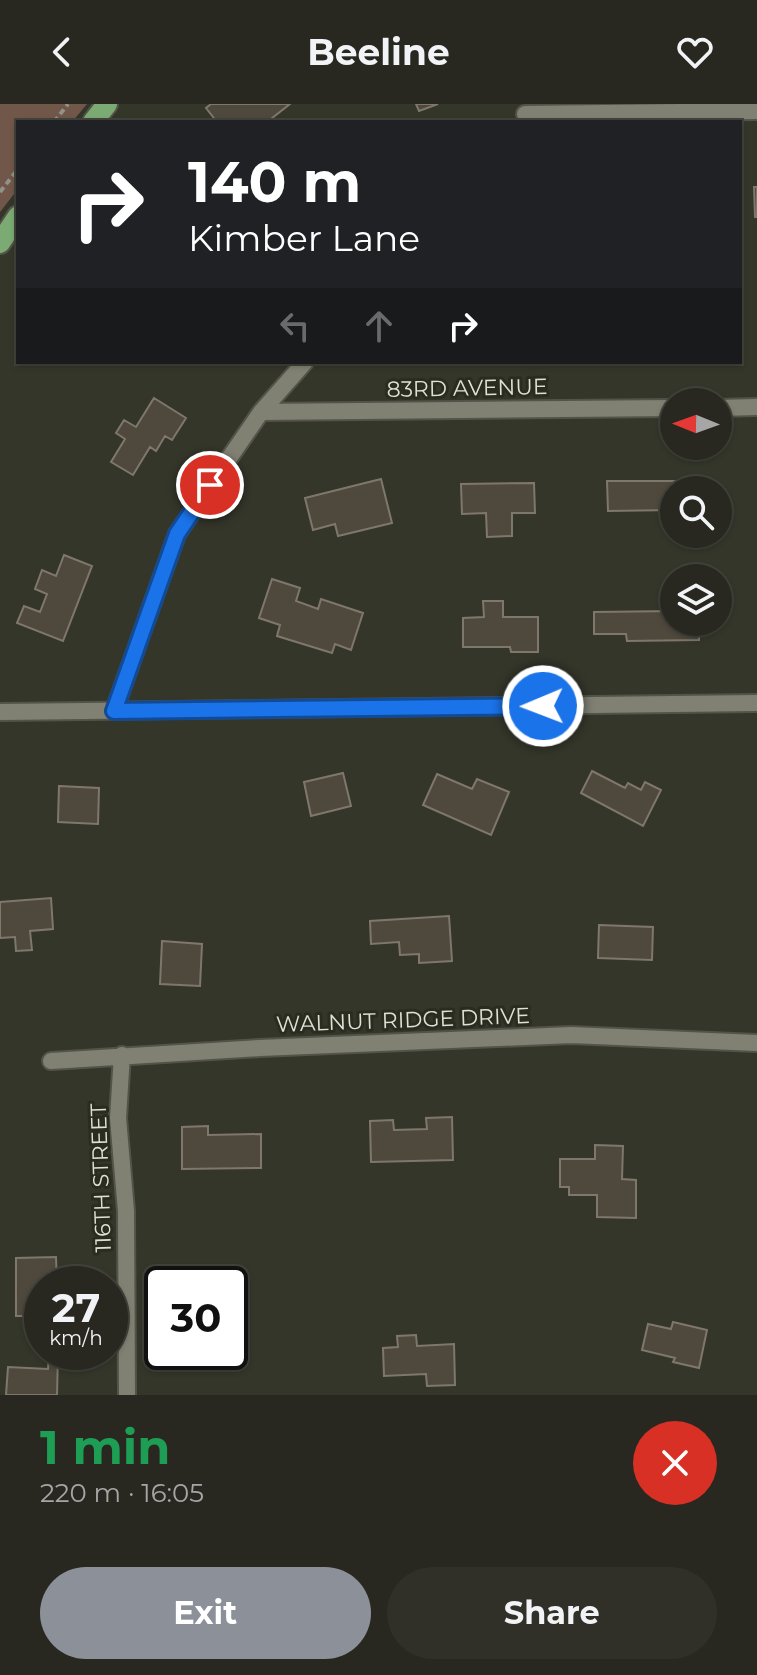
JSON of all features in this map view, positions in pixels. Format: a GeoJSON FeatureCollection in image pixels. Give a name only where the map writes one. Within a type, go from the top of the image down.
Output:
{"type":"FeatureCollection","features":[{"type":"Feature","properties":{"kind":"main road"},"geometry":{"type":"LineString","coordinates":[[95,120],[107,104]]}},
{"type":"Feature","properties":{"kind":"main road"},"geometry":{"type":"LineString","coordinates":[[0,243],[16,219]]}},
{"type":"Feature","properties":{"kind":"street"},"geometry":{"type":"LineString","coordinates":[[523,113],[757,111]]}},
{"type":"Feature","properties":{"kind":"street"},"geometry":{"type":"LineString","coordinates":[[114,711],[177,534],[261,412],[303,364]]}},
{"type":"Feature","properties":{"kind":"street"},"geometry":{"type":"LineString","coordinates":[[732,408],[757,407]]}},
{"type":"Feature","properties":{"kind":"street","name":"83RD AVENUE"},"geometry":{"type":"LineString","coordinates":[[261,412],[660,408]]}},
{"type":"Feature","properties":{"kind":"street"},"geometry":{"type":"LineString","coordinates":[[0,712],[757,703]]}},
{"type":"Feature","properties":{"kind":"street","name":"WALNUT RIDGE DRIVE"},"geometry":{"type":"LineString","coordinates":[[51,1061],[122,1055],[571,1035],[757,1043]]}},
{"type":"Feature","properties":{"kind":"street","name":"116TH STREET"},"geometry":{"type":"LineString","coordinates":[[122,1055],[118,1118],[126,1211],[127,1395]]}},
{"type":"Feature","properties":{"kind":"path"},"geometry":{"type":"LineString","coordinates":[[56,120],[68,104]]}},
{"type":"Feature","properties":{"kind":"path"},"geometry":{"type":"LineString","coordinates":[[0,192],[16,172]]}},
{"type":"Feature","properties":{"kind":"shaded area"},"geometry":{"type":"Polygon","coordinates":[[[0,104],[87,104],[74,120],[16,120],[16,192],[0,212],[0,104]]]}},
{"type":"Feature","properties":{"kind":"building"},"geometry":{"type":"Polygon","coordinates":[[[211,104],[290,104],[270,120],[215,120],[206,108],[211,104]]]}},
{"type":"Feature","properties":{"kind":"building"},"geometry":{"type":"Polygon","coordinates":[[[416,104],[438,104],[419,111],[416,104]]]}},
{"type":"Feature","properties":{"kind":"building"},"geometry":{"type":"Polygon","coordinates":[[[754,187],[757,187],[757,217],[755,217],[754,187]]]}},
{"type":"Feature","properties":{"kind":"building"},"geometry":{"type":"Polygon","coordinates":[[[154,398],[186,418],[172,440],[165,436],[156,451],[150,447],[133,475],[111,462],[125,439],[116,433],[124,420],[136,427],[154,398]]]}},
{"type":"Feature","properties":{"kind":"building"},"geometry":{"type":"Polygon","coordinates":[[[381,479],[392,523],[338,536],[335,524],[313,530],[305,498],[381,479]]]}},
{"type":"Feature","properties":{"kind":"building"},"geometry":{"type":"Polygon","coordinates":[[[607,481],[660,481],[660,510],[608,511],[607,481]]]}},
{"type":"Feature","properties":{"kind":"building"},"geometry":{"type":"Polygon","coordinates":[[[534,483],[535,513],[512,513],[512,536],[487,537],[486,513],[462,514],[461,484],[534,483]]]}},
{"type":"Feature","properties":{"kind":"building"},"geometry":{"type":"Polygon","coordinates":[[[64,555],[92,566],[63,641],[17,623],[24,606],[40,612],[47,594],[35,589],[42,570],[56,576],[64,555]]]}},
{"type":"Feature","properties":{"kind":"building"},"geometry":{"type":"Polygon","coordinates":[[[272,579],[300,588],[296,601],[318,609],[321,599],[363,613],[351,650],[335,644],[332,653],[277,636],[280,625],[259,618],[272,579]]]}},
{"type":"Feature","properties":{"kind":"building"},"geometry":{"type":"Polygon","coordinates":[[[483,601],[503,601],[503,617],[538,617],[538,652],[511,652],[510,647],[463,647],[463,618],[484,617],[483,601]]]}},
{"type":"Feature","properties":{"kind":"building"},"geometry":{"type":"Polygon","coordinates":[[[660,611],[660,636],[699,636],[699,640],[627,641],[626,634],[594,634],[594,612],[660,611]]]}},
{"type":"Feature","properties":{"kind":"building"},"geometry":{"type":"Polygon","coordinates":[[[592,771],[625,788],[628,783],[641,790],[645,782],[661,790],[643,826],[581,793],[592,771]]]}},
{"type":"Feature","properties":{"kind":"building"},"geometry":{"type":"Polygon","coordinates":[[[343,773],[351,806],[311,816],[304,782],[343,773]]]}},
{"type":"Feature","properties":{"kind":"building"},"geometry":{"type":"Polygon","coordinates":[[[437,774],[472,789],[477,779],[509,792],[491,835],[423,805],[437,774]]]}},
{"type":"Feature","properties":{"kind":"building"},"geometry":{"type":"Polygon","coordinates":[[[59,786],[99,788],[98,824],[58,822],[59,786]]]}},
{"type":"Feature","properties":{"kind":"building"},"geometry":{"type":"Polygon","coordinates":[[[51,898],[53,929],[30,931],[32,950],[16,951],[15,937],[0,938],[0,902],[51,898]]]}},
{"type":"Feature","properties":{"kind":"building"},"geometry":{"type":"Polygon","coordinates":[[[449,916],[452,961],[419,963],[419,954],[400,955],[399,942],[371,944],[370,921],[449,916]]]}},
{"type":"Feature","properties":{"kind":"building"},"geometry":{"type":"Polygon","coordinates":[[[599,925],[653,927],[652,960],[598,958],[599,925]]]}},
{"type":"Feature","properties":{"kind":"building"},"geometry":{"type":"Polygon","coordinates":[[[162,941],[202,944],[200,986],[160,984],[162,941]]]}},
{"type":"Feature","properties":{"kind":"building"},"geometry":{"type":"Polygon","coordinates":[[[452,1117],[453,1160],[371,1162],[370,1121],[393,1120],[394,1130],[427,1129],[426,1118],[452,1117]]]}},
{"type":"Feature","properties":{"kind":"building"},"geometry":{"type":"Polygon","coordinates":[[[208,1126],[208,1135],[261,1134],[261,1168],[182,1169],[182,1127],[208,1126]]]}},
{"type":"Feature","properties":{"kind":"building"},"geometry":{"type":"Polygon","coordinates":[[[595,1145],[623,1146],[622,1179],[636,1180],[636,1218],[597,1217],[597,1195],[569,1195],[569,1187],[560,1187],[560,1159],[595,1159],[595,1145]]]}},
{"type":"Feature","properties":{"kind":"building"},"geometry":{"type":"Polygon","coordinates":[[[56,1257],[56,1266],[24,1266],[24,1316],[16,1316],[16,1258],[56,1257]]]}},
{"type":"Feature","properties":{"kind":"building"},"geometry":{"type":"Polygon","coordinates":[[[673,1322],[707,1330],[699,1368],[642,1350],[648,1324],[671,1329],[673,1322]]]}},
{"type":"Feature","properties":{"kind":"building"},"geometry":{"type":"Polygon","coordinates":[[[416,1335],[417,1346],[454,1344],[455,1385],[427,1386],[426,1374],[384,1376],[383,1348],[398,1347],[397,1336],[416,1335]]]}},
{"type":"Feature","properties":{"kind":"building"},"geometry":{"type":"Polygon","coordinates":[[[8,1367],[58,1370],[57,1395],[6,1395],[8,1367]]]}},
{"type":"Feature","properties":{"kind":"route"},"geometry":{"type":"LineString","coordinates":[[210,485],[177,534],[114,711],[543,706]]}}]}
